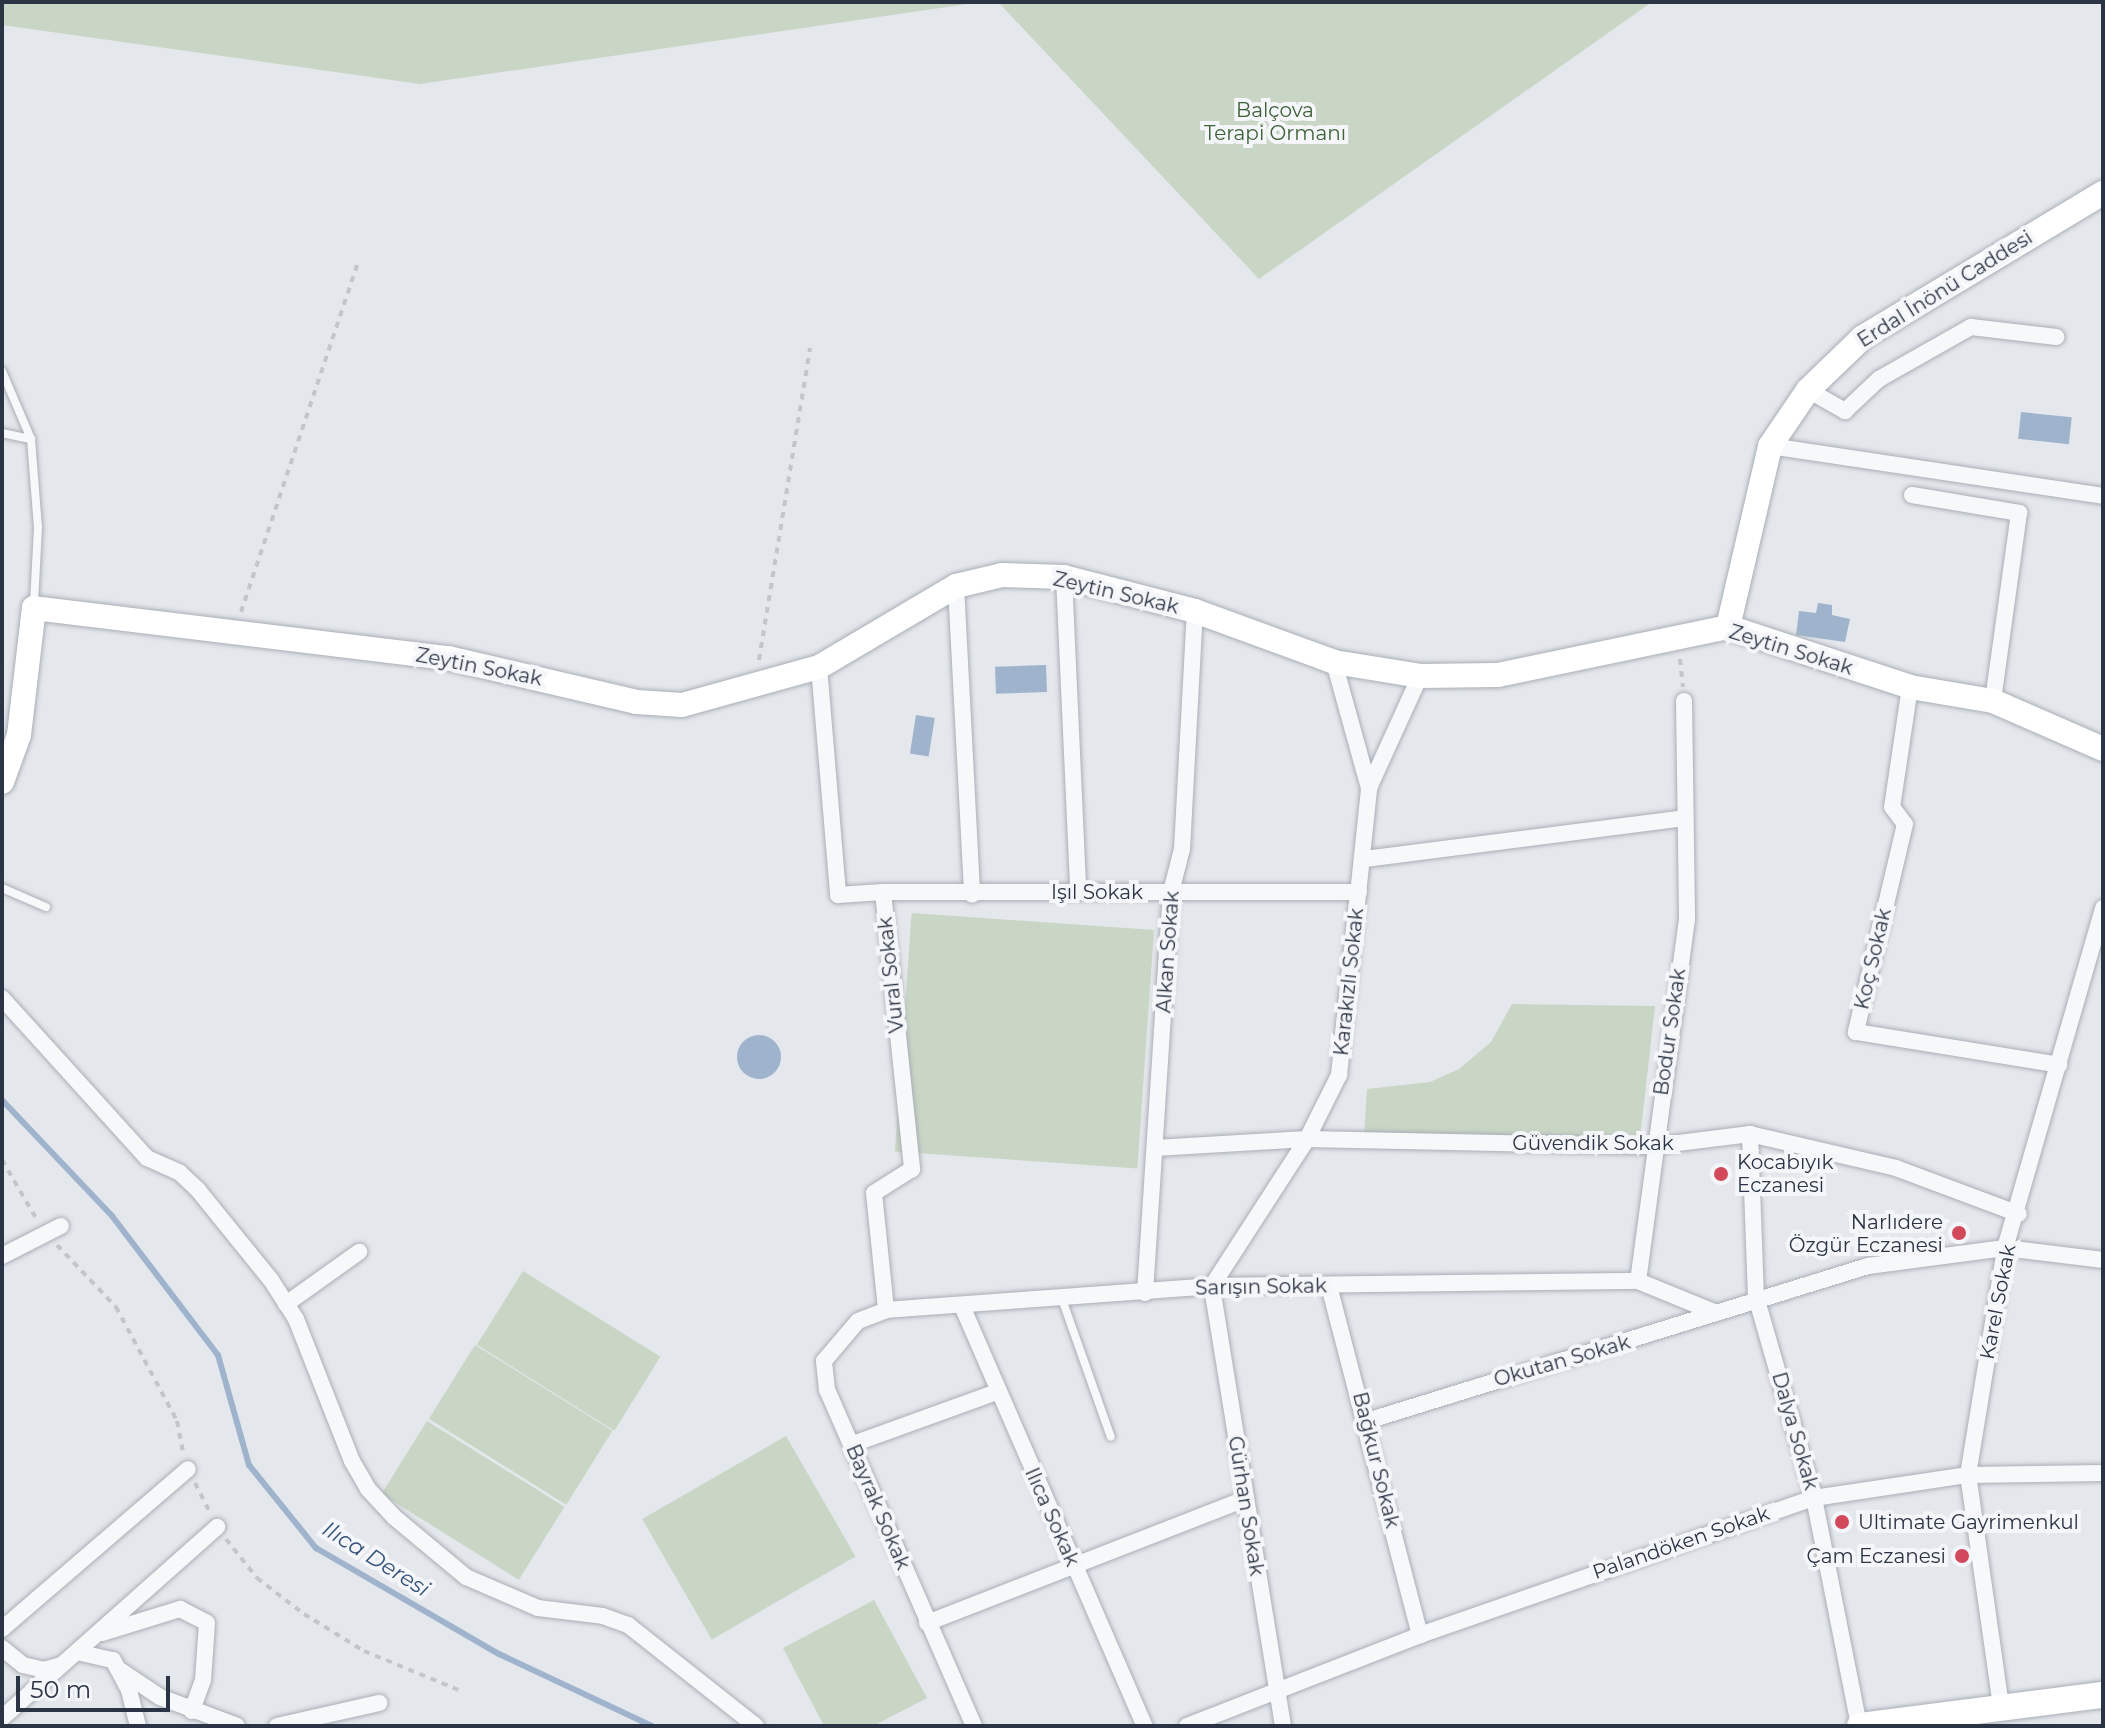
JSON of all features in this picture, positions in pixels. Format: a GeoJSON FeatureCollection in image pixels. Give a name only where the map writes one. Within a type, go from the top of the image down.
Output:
{"type":"FeatureCollection","features":[{"type":"Feature","properties":{"kind":"main road"},"geometry":{"type":"LineString","coordinates":[[1859,1726],[2103,1695]]}},
{"type":"Feature","properties":{"kind":"street","name":"Erdal İnönü Caddesi"},"geometry":{"type":"LineString","coordinates":[[1728,627],[1770,446],[1808,390],[1863,337],[2103,193]]}},
{"type":"Feature","properties":{"kind":"street"},"geometry":{"type":"LineString","coordinates":[[1808,390],[1845,411],[1879,379],[1971,327],[2056,337]]}},
{"type":"Feature","properties":{"kind":"street"},"geometry":{"type":"LineString","coordinates":[[1770,446],[2103,496]]}},
{"type":"Feature","properties":{"kind":"street"},"geometry":{"type":"LineString","coordinates":[[1912,495],[2019,513],[1993,701]]}},
{"type":"Feature","properties":{"kind":"street","name":"Zeytin Sokak"},"geometry":{"type":"LineString","coordinates":[[34,608],[448,658],[637,702],[682,705],[819,667],[956,586],[1002,575],[1064,577],[1195,611],[1334,662],[1420,676],[1498,675],[1728,627],[1910,687],[1993,701],[2103,749]]}},
{"type":"Feature","properties":{"kind":"street"},"geometry":{"type":"LineString","coordinates":[[1064,577],[1078,891]]}},
{"type":"Feature","properties":{"kind":"street"},"geometry":{"type":"LineString","coordinates":[[956,586],[972,895]]}},
{"type":"Feature","properties":{"kind":"street"},"geometry":{"type":"LineString","coordinates":[[2,782],[19,735],[34,608]]}},
{"type":"Feature","properties":{"kind":"street","name":"Alkan Sokak"},"geometry":{"type":"LineString","coordinates":[[1145,1293],[1171,892],[1182,849],[1195,611]]}},
{"type":"Feature","properties":{"kind":"street","name":"Karakızlı Sokak"},"geometry":{"type":"LineString","coordinates":[[1212,1286],[1307,1139],[1339,1075],[1365,859],[1369,788],[1334,662]]}},
{"type":"Feature","properties":{"kind":"street","name":"Vural Sokak"},"geometry":{"type":"LineString","coordinates":[[819,667],[838,895],[883,892],[912,1169],[874,1193],[886,1310]]}},
{"type":"Feature","properties":{"kind":"street","name":"Karakızlı Sokak"},"geometry":{"type":"LineString","coordinates":[[1369,788],[1420,676]]}},
{"type":"Feature","properties":{"kind":"street","name":"Koç Sokak"},"geometry":{"type":"LineString","coordinates":[[1910,687],[1892,807],[1905,824],[1856,1032],[2059,1065]]}},
{"type":"Feature","properties":{"kind":"street","name":"Bodur Sokak"},"geometry":{"type":"LineString","coordinates":[[1638,1281],[1687,919],[1684,701]]}},
{"type":"Feature","properties":{"kind":"street"},"geometry":{"type":"LineString","coordinates":[[1365,859],[1684,818]]}},
{"type":"Feature","properties":{"kind":"street","name":"Işıl Sokak"},"geometry":{"type":"LineString","coordinates":[[883,892],[972,895],[1078,891],[1359,892]]}},
{"type":"Feature","properties":{"kind":"street","name":"Karel Sokak"},"geometry":{"type":"LineString","coordinates":[[2001,1706],[1968,1475],[2005,1248],[2019,1214],[2103,908]]}},
{"type":"Feature","properties":{"kind":"street"},"geometry":{"type":"LineString","coordinates":[[2,998],[147,1158],[180,1173],[198,1190],[286,1304],[352,1461],[394,1517],[466,1577],[538,1608],[603,1616],[628,1625],[756,1726]]}},
{"type":"Feature","properties":{"kind":"street","name":"Güvendik Sokak"},"geometry":{"type":"LineString","coordinates":[[1155,1148],[1307,1139],[1654,1146],[1750,1134],[1896,1168],[2019,1214]]}},
{"type":"Feature","properties":{"kind":"street","name":"Dalya Sokak"},"geometry":{"type":"LineString","coordinates":[[1750,1134],[1756,1297],[1814,1498],[1859,1726]]}},
{"type":"Feature","properties":{"kind":"street"},"geometry":{"type":"LineString","coordinates":[[2,1256],[61,1226]]}},
{"type":"Feature","properties":{"kind":"street","name":"Okutan Sokak"},"geometry":{"type":"LineString","coordinates":[[1367,1421],[1756,1297],[1868,1266],[2005,1248],[2103,1260]]}},
{"type":"Feature","properties":{"kind":"street"},"geometry":{"type":"LineString","coordinates":[[286,1304],[359,1252]]}},
{"type":"Feature","properties":{"kind":"street","name":"Sarışın Sokak"},"geometry":{"type":"LineString","coordinates":[[886,1310],[1212,1286],[1329,1286],[1481,1280],[1638,1281]]}},
{"type":"Feature","properties":{"kind":"street"},"geometry":{"type":"LineString","coordinates":[[1638,1281],[1714,1312]]}},
{"type":"Feature","properties":{"kind":"street","name":"Gürhan Sokak"},"geometry":{"type":"LineString","coordinates":[[1212,1286],[1243,1500],[1283,1726]]}},
{"type":"Feature","properties":{"kind":"street","name":"Bağkur Sokak"},"geometry":{"type":"LineString","coordinates":[[1329,1286],[1367,1421],[1420,1635]]}},
{"type":"Feature","properties":{"kind":"street","name":"Ilıca Sokak"},"geometry":{"type":"LineString","coordinates":[[962,1306],[1145,1726]]}},
{"type":"Feature","properties":{"kind":"street","name":"Bayrak Sokak"},"geometry":{"type":"LineString","coordinates":[[886,1310],[858,1321],[824,1361],[827,1390],[974,1726]]}},
{"type":"Feature","properties":{"kind":"street"},"geometry":{"type":"LineString","coordinates":[[853,1444],[997,1392]]}},
{"type":"Feature","properties":{"kind":"street"},"geometry":{"type":"LineString","coordinates":[[2,1629],[188,1469]]}},
{"type":"Feature","properties":{"kind":"street","name":"Palandöken Sokak"},"geometry":{"type":"LineString","coordinates":[[1187,1726],[1420,1635],[1814,1498],[1968,1475],[2103,1473]]}},
{"type":"Feature","properties":{"kind":"street"},"geometry":{"type":"LineString","coordinates":[[927,1623],[1075,1568],[1243,1500]]}},
{"type":"Feature","properties":{"kind":"street"},"geometry":{"type":"LineString","coordinates":[[2,1718],[217,1527]]}},
{"type":"Feature","properties":{"kind":"street"},"geometry":{"type":"LineString","coordinates":[[95,1636],[180,1609],[207,1623],[203,1680],[192,1711]]}},
{"type":"Feature","properties":{"kind":"street"},"geometry":{"type":"LineString","coordinates":[[2,1648],[23,1665],[44,1670],[62,1665]]}},
{"type":"Feature","properties":{"kind":"street"},"geometry":{"type":"LineString","coordinates":[[77,1652],[113,1660],[138,1726]]}},
{"type":"Feature","properties":{"kind":"street"},"geometry":{"type":"LineString","coordinates":[[118,1669],[192,1711],[237,1726]]}},
{"type":"Feature","properties":{"kind":"street"},"geometry":{"type":"LineString","coordinates":[[277,1726],[379,1703]]}},
{"type":"Feature","properties":{"kind":"lane"},"geometry":{"type":"LineString","coordinates":[[2,371],[31,439],[38,527],[34,608]]}},
{"type":"Feature","properties":{"kind":"lane"},"geometry":{"type":"LineString","coordinates":[[2,433],[31,439]]}},
{"type":"Feature","properties":{"kind":"lane"},"geometry":{"type":"LineString","coordinates":[[2,888],[46,907]]}},
{"type":"Feature","properties":{"kind":"lane"},"geometry":{"type":"LineString","coordinates":[[1062,1299],[1111,1437]]}},
{"type":"Feature","properties":{"kind":"path"},"geometry":{"type":"LineString","coordinates":[[235,632],[357,265]]}},
{"type":"Feature","properties":{"kind":"path"},"geometry":{"type":"LineString","coordinates":[[755,686],[810,348]]}},
{"type":"Feature","properties":{"kind":"path"},"geometry":{"type":"LineString","coordinates":[[1677,637],[1684,701]]}},
{"type":"Feature","properties":{"kind":"path"},"geometry":{"type":"LineString","coordinates":[[2,1160],[45,1234],[116,1307],[177,1421],[188,1469],[217,1527],[257,1578],[304,1614],[364,1651],[461,1691]]}},
{"type":"Feature","properties":{"kind":"green space"},"geometry":{"type":"Polygon","coordinates":[[[2,2],[981,2],[420,84],[2,25],[2,2]]]}},
{"type":"Feature","properties":{"kind":"green space","name":"Balçova Terapi Ormanı"},"geometry":{"type":"Polygon","coordinates":[[[998,2],[1652,2],[1259,279],[998,2]]]}},
{"type":"Feature","properties":{"kind":"green space"},"geometry":{"type":"Polygon","coordinates":[[[912,913],[1154,930],[1137,1168],[895,1151],[912,913]]]}},
{"type":"Feature","properties":{"kind":"green space"},"geometry":{"type":"Polygon","coordinates":[[[1512,1004],[1655,1006],[1640,1139],[1364,1135],[1367,1089],[1430,1082],[1459,1069],[1491,1042],[1512,1004]]]}},
{"type":"Feature","properties":{"kind":"green space"},"geometry":{"type":"Polygon","coordinates":[[[523,1271],[660,1357],[614,1431],[477,1345],[523,1271]]]}},
{"type":"Feature","properties":{"kind":"green space"},"geometry":{"type":"Polygon","coordinates":[[[475,1345],[612,1431],[566,1505],[429,1419],[475,1345]]]}},
{"type":"Feature","properties":{"kind":"green space"},"geometry":{"type":"Polygon","coordinates":[[[427,1421],[564,1507],[519,1580],[381,1494],[427,1421]]]}},
{"type":"Feature","properties":{"kind":"green space"},"geometry":{"type":"Polygon","coordinates":[[[786,1436],[855,1556],[712,1639],[642,1519],[786,1436]]]}},
{"type":"Feature","properties":{"kind":"green space"},"geometry":{"type":"Polygon","coordinates":[[[874,1600],[927,1698],[873,1726],[824,1726],[783,1648],[874,1600]]]}},
{"type":"Feature","properties":{"kind":"water"},"geometry":{"type":"Polygon","coordinates":[[[2021,412],[2072,417],[2069,444],[2018,439],[2021,412]]]}},
{"type":"Feature","properties":{"kind":"water"},"geometry":{"type":"Polygon","coordinates":[[[1818,603],[1832,605],[1832,615],[1850,619],[1845,642],[1796,635],[1799,611],[1816,613],[1818,603]]]}},
{"type":"Feature","properties":{"kind":"water"},"geometry":{"type":"Polygon","coordinates":[[[1046,665],[1047,692],[996,694],[995,667],[1046,665]]]}},
{"type":"Feature","properties":{"kind":"water"},"geometry":{"type":"Polygon","coordinates":[[[916,715],[935,718],[929,756],[910,754],[916,715]]]}},
{"type":"Feature","properties":{"kind":"water"},"geometry":{"type":"Polygon","coordinates":[[[759,1035],[774,1042],[781,1057],[774,1072],[759,1079],[744,1072],[737,1057],[744,1042],[759,1035]]]}},
{"type":"Feature","properties":{"kind":"waterway","name":"Ilıca Deresi"},"geometry":{"type":"LineString","coordinates":[[2,1100],[112,1216],[218,1355],[249,1465],[316,1548],[499,1654],[652,1726]]}},
{"type":"Feature","properties":{"kind":"place","name":"Kocabıyık Eczanesi"},"geometry":{"type":"Point","coordinates":[1721,1174]}},
{"type":"Feature","properties":{"kind":"place","name":"Narlıdere Özgür Eczanesi"},"geometry":{"type":"Point","coordinates":[1959,1233]}},
{"type":"Feature","properties":{"kind":"place","name":"Ultimate Gayrimenkul"},"geometry":{"type":"Point","coordinates":[1842,1522]}},
{"type":"Feature","properties":{"kind":"place","name":"Çam Eczanesi"},"geometry":{"type":"Point","coordinates":[1962,1556]}}]}
